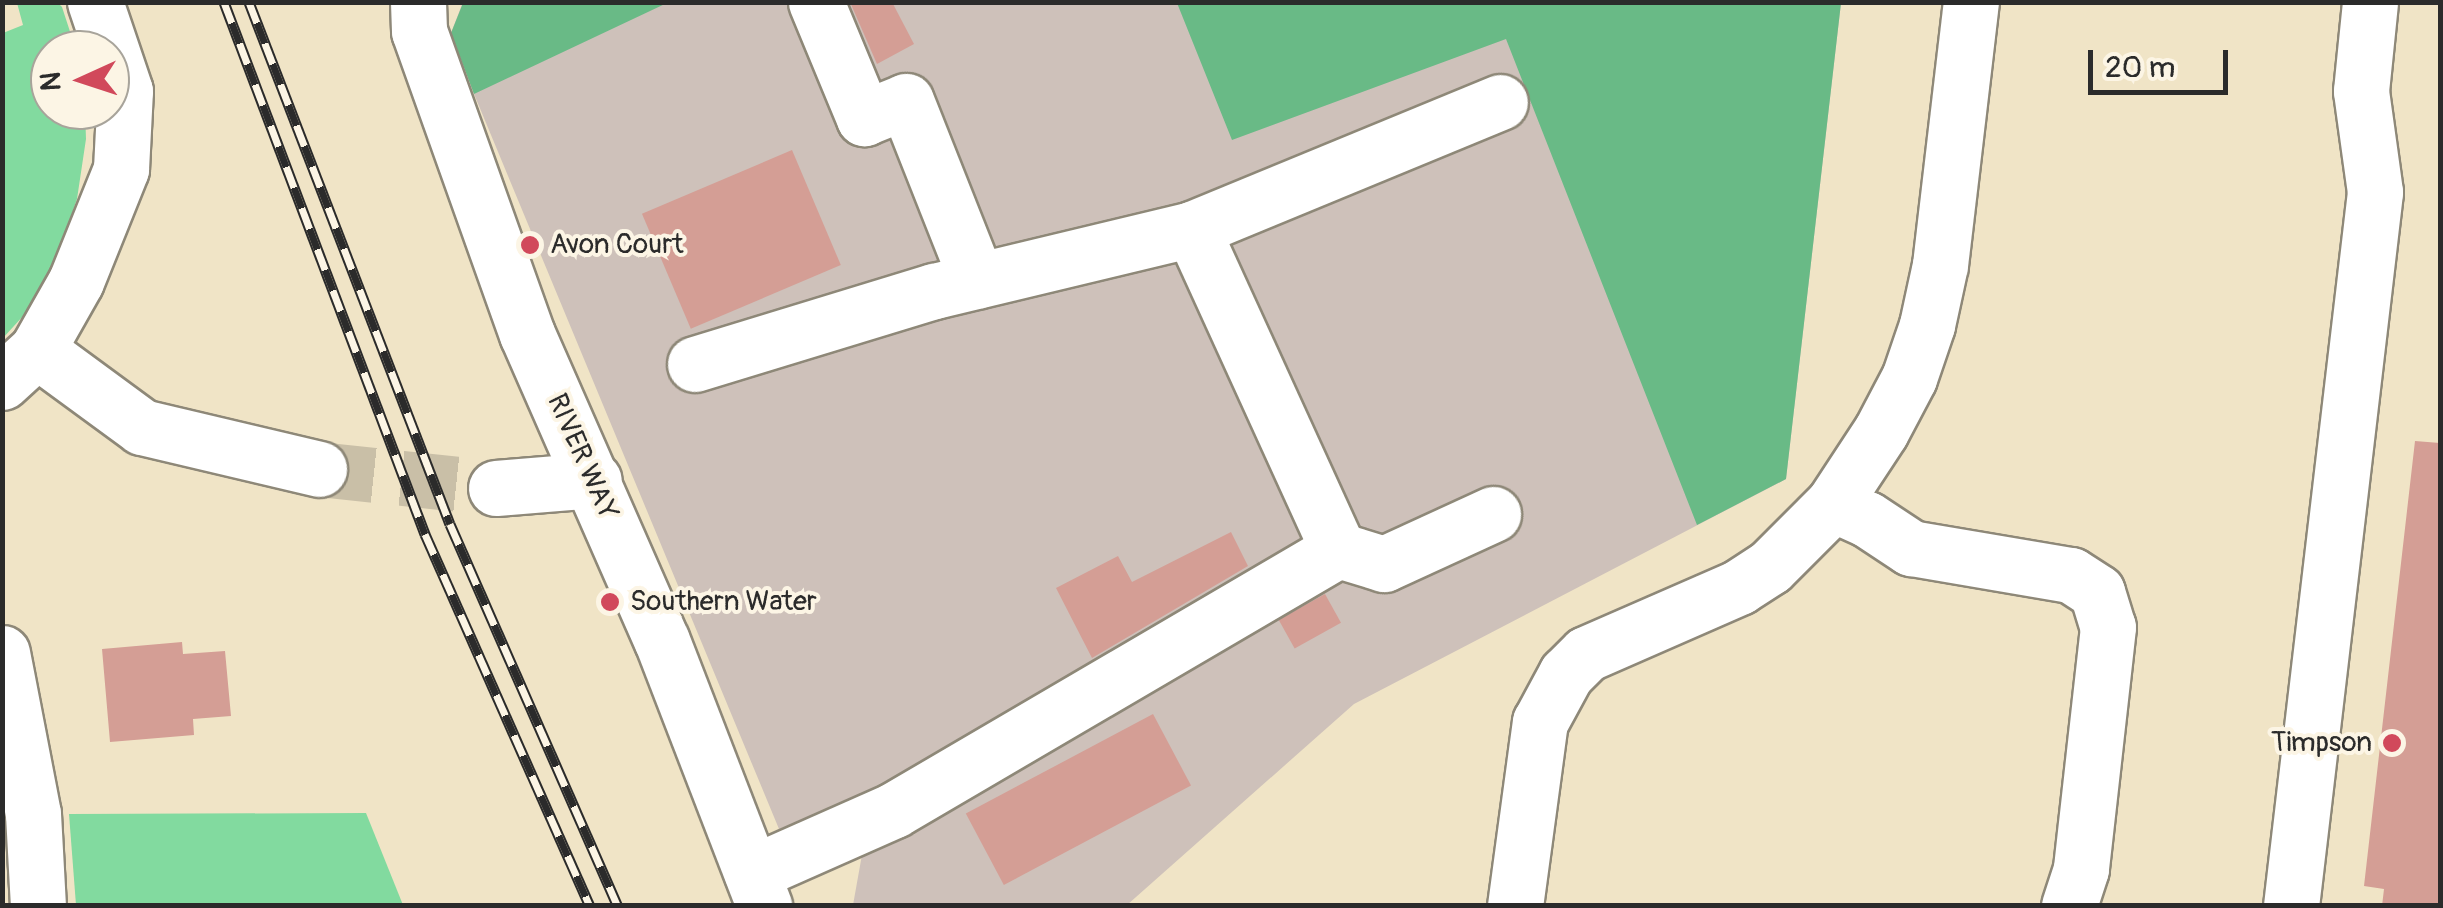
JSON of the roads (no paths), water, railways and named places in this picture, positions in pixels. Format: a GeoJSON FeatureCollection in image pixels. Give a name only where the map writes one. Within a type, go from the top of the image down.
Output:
{"type":"FeatureCollection","features":[{"type":"Feature","properties":{"kind":"street"},"geometry":{"type":"LineString","coordinates":[[95,2],[125,90],[121,169],[76,281],[20,366],[142,428],[319,469]]}},
{"type":"Feature","properties":{"kind":"street","name":"RIVER WAY"},"geometry":{"type":"LineString","coordinates":[[418,2],[419,31],[527,334],[594,480],[758,889]]}},
{"type":"Feature","properties":{"kind":"street"},"geometry":{"type":"LineString","coordinates":[[816,2],[864,118],[906,102],[977,280]]}},
{"type":"Feature","properties":{"kind":"street"},"geometry":{"type":"LineString","coordinates":[[1515,906],[1540,722],[1566,674],[1586,654],[1628,632],[1740,587],[1770,567],[1834,504],[1882,431],[1908,378],[1927,324],[1947,212],[1971,2]]}},
{"type":"Feature","properties":{"kind":"street"},"geometry":{"type":"LineString","coordinates":[[2291,906],[2374,192],[2360,92],[2370,2]]}},
{"type":"Feature","properties":{"kind":"street"},"geometry":{"type":"LineString","coordinates":[[694,364],[977,280],[1192,229],[1500,102]]}},
{"type":"Feature","properties":{"kind":"street"},"geometry":{"type":"LineString","coordinates":[[1192,229],[1338,550]]}},
{"type":"Feature","properties":{"kind":"street"},"geometry":{"type":"LineString","coordinates":[[496,488],[594,480]]}},
{"type":"Feature","properties":{"kind":"street"},"geometry":{"type":"LineString","coordinates":[[1834,504],[1867,519],[1911,548],[2072,575],[2098,592],[2108,626],[2080,869],[2069,906]]}},
{"type":"Feature","properties":{"kind":"street"},"geometry":{"type":"LineString","coordinates":[[758,889],[1338,550],[1384,564],[1493,514]]}},
{"type":"Feature","properties":{"kind":"street"},"geometry":{"type":"LineString","coordinates":[[2,653],[33,814],[38,906]]}},
{"type":"Feature","properties":{"kind":"tunnel"},"geometry":{"type":"LineString","coordinates":[[319,469],[496,488]]}},
{"type":"Feature","properties":{"kind":"railway"},"geometry":{"type":"LineString","coordinates":[[224,2],[425,534],[590,906]]}},
{"type":"Feature","properties":{"kind":"railway"},"geometry":{"type":"LineString","coordinates":[[249,2],[450,524],[618,906]]}},
{"type":"Feature","properties":{"kind":"place","name":"Avon Court"},"geometry":{"type":"Point","coordinates":[530,245]}},
{"type":"Feature","properties":{"kind":"place","name":"Southern Water"},"geometry":{"type":"Point","coordinates":[610,602]}},
{"type":"Feature","properties":{"kind":"place","name":"Timpson"},"geometry":{"type":"Point","coordinates":[2392,743]}}]}
